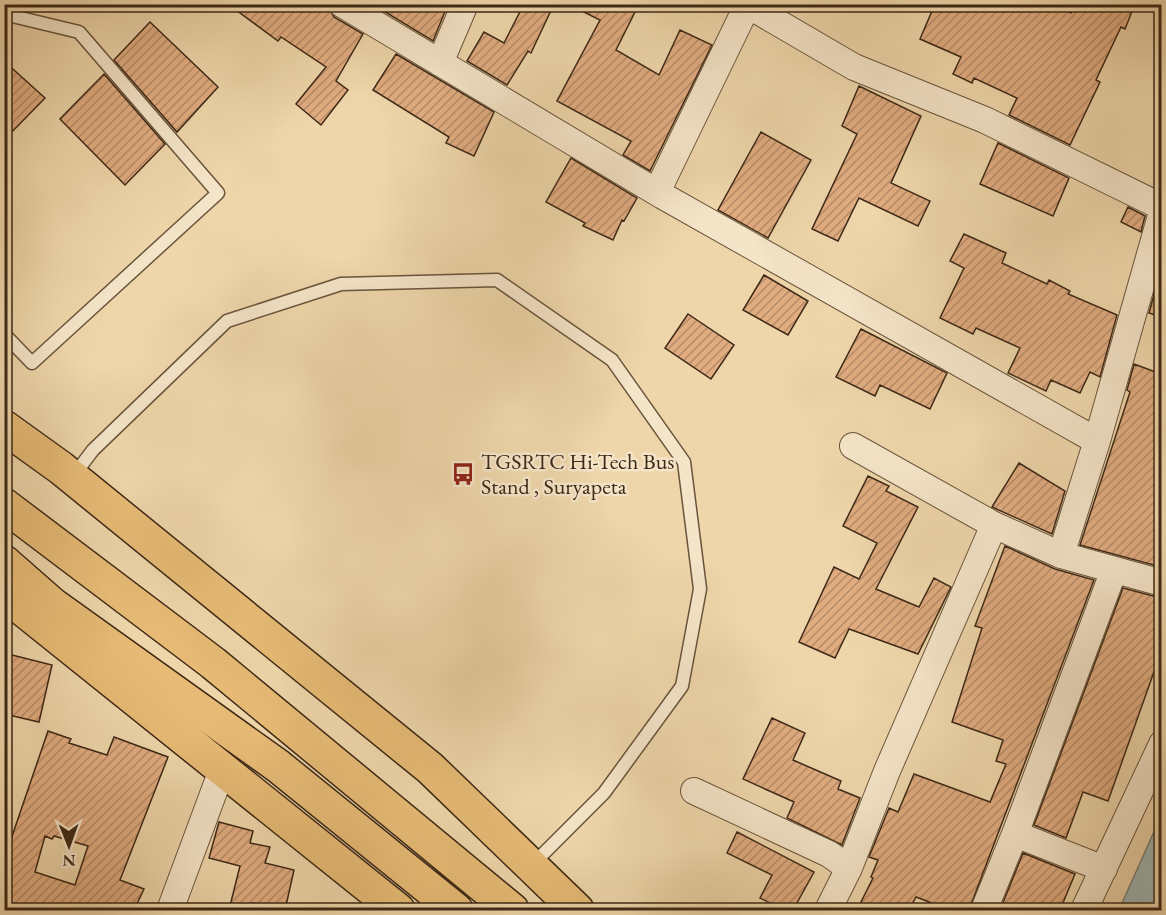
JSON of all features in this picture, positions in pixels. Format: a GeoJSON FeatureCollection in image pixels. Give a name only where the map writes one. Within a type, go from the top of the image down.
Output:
{"type":"FeatureCollection","features":[{"type":"Feature","properties":{"kind":"main road"},"geometry":{"type":"LineString","coordinates":[[4,427],[72,477],[430,768],[577,910]]}},
{"type":"Feature","properties":{"kind":"main road"},"geometry":{"type":"LineString","coordinates":[[4,505],[213,663],[512,910]]}},
{"type":"Feature","properties":{"kind":"main road"},"geometry":{"type":"LineString","coordinates":[[4,562],[53,605],[278,766],[456,910]]}},
{"type":"Feature","properties":{"kind":"main road"},"geometry":{"type":"LineString","coordinates":[[4,594],[399,910]]}},
{"type":"Feature","properties":{"kind":"street"},"geometry":{"type":"LineString","coordinates":[[342,4],[657,192],[1097,441]]}},
{"type":"Feature","properties":{"kind":"street"},"geometry":{"type":"LineString","coordinates":[[440,63],[465,4]]}},
{"type":"Feature","properties":{"kind":"street"},"geometry":{"type":"LineString","coordinates":[[657,192],[747,5],[854,67],[985,120],[1161,207]]}},
{"type":"Feature","properties":{"kind":"street"},"geometry":{"type":"LineString","coordinates":[[1060,555],[1097,441],[1161,212]]}},
{"type":"Feature","properties":{"kind":"street"},"geometry":{"type":"LineString","coordinates":[[853,446],[994,525],[1060,555],[1161,584]]}},
{"type":"Feature","properties":{"kind":"street"},"geometry":{"type":"LineString","coordinates":[[828,910],[849,868],[887,771],[994,525]]}},
{"type":"Feature","properties":{"kind":"street"},"geometry":{"type":"LineString","coordinates":[[984,910],[1015,834],[1042,755],[1113,570]]}},
{"type":"Feature","properties":{"kind":"street"},"geometry":{"type":"LineString","coordinates":[[1083,910],[1161,744]]}},
{"type":"Feature","properties":{"kind":"street"},"geometry":{"type":"LineString","coordinates":[[170,910],[222,770]]}},
{"type":"Feature","properties":{"kind":"street"},"geometry":{"type":"LineString","coordinates":[[694,791],[828,854],[849,868]]}},
{"type":"Feature","properties":{"kind":"street"},"geometry":{"type":"LineString","coordinates":[[1015,834],[1104,869]]}},
{"type":"Feature","properties":{"kind":"lane"},"geometry":{"type":"LineString","coordinates":[[4,14],[79,32],[218,193],[32,363],[4,334]]}},
{"type":"Feature","properties":{"kind":"lane"},"geometry":{"type":"LineString","coordinates":[[72,477],[93,450],[227,321],[341,284],[497,280],[612,360],[684,462],[700,588],[682,686],[604,793],[531,866]]}},
{"type":"Feature","properties":{"kind":"water"},"geometry":{"type":"Polygon","coordinates":[[[1161,816],[1161,910],[1119,910],[1161,816]]]}},
{"type":"Feature","properties":{"kind":"building"},"geometry":{"type":"Polygon","coordinates":[[[228,4],[327,4],[334,17],[363,34],[336,81],[348,90],[321,125],[296,104],[326,67],[281,37],[278,41],[228,4]]]}},
{"type":"Feature","properties":{"kind":"building"},"geometry":{"type":"Polygon","coordinates":[[[372,4],[448,4],[433,41],[372,4]]]}},
{"type":"Feature","properties":{"kind":"building"},"geometry":{"type":"Polygon","coordinates":[[[524,4],[554,4],[531,53],[528,51],[507,85],[467,61],[484,32],[504,43],[524,4]]]}},
{"type":"Feature","properties":{"kind":"building"},"geometry":{"type":"Polygon","coordinates":[[[568,4],[639,4],[616,50],[659,75],[680,30],[712,45],[650,171],[623,155],[631,141],[557,101],[600,20],[568,4]]]}},
{"type":"Feature","properties":{"kind":"building"},"geometry":{"type":"Polygon","coordinates":[[[935,4],[1053,4],[1071,13],[1075,4],[1135,4],[1125,29],[1121,27],[1096,80],[1100,82],[1070,145],[1009,115],[1017,98],[974,78],[972,83],[953,74],[961,57],[920,39],[935,4]]]}},
{"type":"Feature","properties":{"kind":"building"},"geometry":{"type":"Polygon","coordinates":[[[150,22],[218,87],[177,132],[114,60],[150,22]]]}},
{"type":"Feature","properties":{"kind":"building"},"geometry":{"type":"Polygon","coordinates":[[[396,54],[494,112],[474,156],[446,143],[449,137],[373,90],[396,54]]]}},
{"type":"Feature","properties":{"kind":"building"},"geometry":{"type":"Polygon","coordinates":[[[4,61],[45,98],[4,140],[4,61]]]}},
{"type":"Feature","properties":{"kind":"building"},"geometry":{"type":"Polygon","coordinates":[[[104,74],[165,144],[125,185],[60,119],[104,74]]]}},
{"type":"Feature","properties":{"kind":"building"},"geometry":{"type":"Polygon","coordinates":[[[859,86],[921,116],[891,183],[930,201],[918,226],[859,198],[838,241],[812,229],[857,134],[842,126],[859,86]]]}},
{"type":"Feature","properties":{"kind":"building"},"geometry":{"type":"Polygon","coordinates":[[[761,132],[811,160],[768,238],[718,210],[761,132]]]}},
{"type":"Feature","properties":{"kind":"building"},"geometry":{"type":"Polygon","coordinates":[[[998,143],[1069,178],[1053,216],[980,184],[998,143]]]}},
{"type":"Feature","properties":{"kind":"building"},"geometry":{"type":"Polygon","coordinates":[[[571,158],[637,198],[624,221],[622,220],[613,240],[583,226],[585,223],[546,202],[571,158]]]}},
{"type":"Feature","properties":{"kind":"building"},"geometry":{"type":"Polygon","coordinates":[[[1128,207],[1145,216],[1141,232],[1121,222],[1128,207]]]}},
{"type":"Feature","properties":{"kind":"building"},"geometry":{"type":"Polygon","coordinates":[[[964,234],[1006,253],[1002,263],[1047,284],[1049,280],[1070,291],[1068,294],[1117,315],[1100,377],[1090,372],[1080,393],[1051,380],[1046,391],[1008,373],[1020,348],[976,328],[973,334],[940,318],[964,268],[950,261],[964,234]]]}},
{"type":"Feature","properties":{"kind":"building"},"geometry":{"type":"Polygon","coordinates":[[[764,275],[808,301],[788,335],[743,310],[764,275]]]}},
{"type":"Feature","properties":{"kind":"building"},"geometry":{"type":"Polygon","coordinates":[[[1155,291],[1161,293],[1161,317],[1149,313],[1155,291]]]}},
{"type":"Feature","properties":{"kind":"building"},"geometry":{"type":"Polygon","coordinates":[[[688,314],[734,345],[711,379],[665,348],[688,314]]]}},
{"type":"Feature","properties":{"kind":"building"},"geometry":{"type":"Polygon","coordinates":[[[861,329],[947,373],[930,409],[880,385],[875,396],[836,377],[861,329]]]}},
{"type":"Feature","properties":{"kind":"building"},"geometry":{"type":"Polygon","coordinates":[[[1134,364],[1161,374],[1161,567],[1080,545],[1130,392],[1127,390],[1134,364]]]}},
{"type":"Feature","properties":{"kind":"building"},"geometry":{"type":"Polygon","coordinates":[[[1019,463],[1065,491],[1052,534],[992,507],[1019,463]]]}},
{"type":"Feature","properties":{"kind":"building"},"geometry":{"type":"Polygon","coordinates":[[[868,476],[889,486],[886,491],[918,507],[876,589],[919,607],[934,578],[951,587],[918,654],[849,629],[835,658],[799,642],[834,567],[859,579],[877,543],[843,526],[868,476]]]}},
{"type":"Feature","properties":{"kind":"building"},"geometry":{"type":"Polygon","coordinates":[[[1005,546],[1055,569],[1094,580],[969,910],[950,910],[916,897],[909,910],[857,910],[873,878],[871,877],[878,860],[869,857],[889,808],[898,812],[914,774],[990,802],[1006,764],[996,761],[1003,740],[952,722],[982,628],[975,626],[1005,546]]]}},
{"type":"Feature","properties":{"kind":"building"},"geometry":{"type":"Polygon","coordinates":[[[1123,588],[1161,598],[1161,652],[1108,801],[1083,792],[1066,838],[1034,825],[1123,588]]]}},
{"type":"Feature","properties":{"kind":"building"},"geometry":{"type":"Polygon","coordinates":[[[4,653],[52,665],[39,722],[4,714],[4,653]]]}},
{"type":"Feature","properties":{"kind":"building"},"geometry":{"type":"Polygon","coordinates":[[[772,718],[805,733],[793,760],[841,781],[838,789],[860,798],[842,845],[787,818],[794,802],[743,779],[772,718]]]}},
{"type":"Feature","properties":{"kind":"building"},"geometry":{"type":"Polygon","coordinates":[[[48,731],[71,739],[69,743],[107,755],[114,737],[168,757],[120,880],[144,889],[134,910],[4,910],[4,847],[8,848],[48,731]],[[45,836],[35,872],[75,885],[88,846],[54,836],[52,839],[45,836]]]}},
{"type":"Feature","properties":{"kind":"building"},"geometry":{"type":"Polygon","coordinates":[[[219,822],[253,831],[250,843],[270,847],[265,863],[294,870],[285,910],[253,903],[251,910],[230,906],[240,866],[209,858],[219,822]]]}},
{"type":"Feature","properties":{"kind":"building"},"geometry":{"type":"Polygon","coordinates":[[[737,832],[814,872],[793,910],[784,910],[760,898],[772,875],[727,853],[737,832]]]}},
{"type":"Feature","properties":{"kind":"building"},"geometry":{"type":"Polygon","coordinates":[[[1023,853],[1075,874],[1060,910],[1000,910],[1023,853]]]}},
{"type":"Feature","properties":{"kind":"place","name":"TGSRTC Hi-Tech Bus Stand , Suryapeta"},"geometry":{"type":"Point","coordinates":[463,474]}}]}
